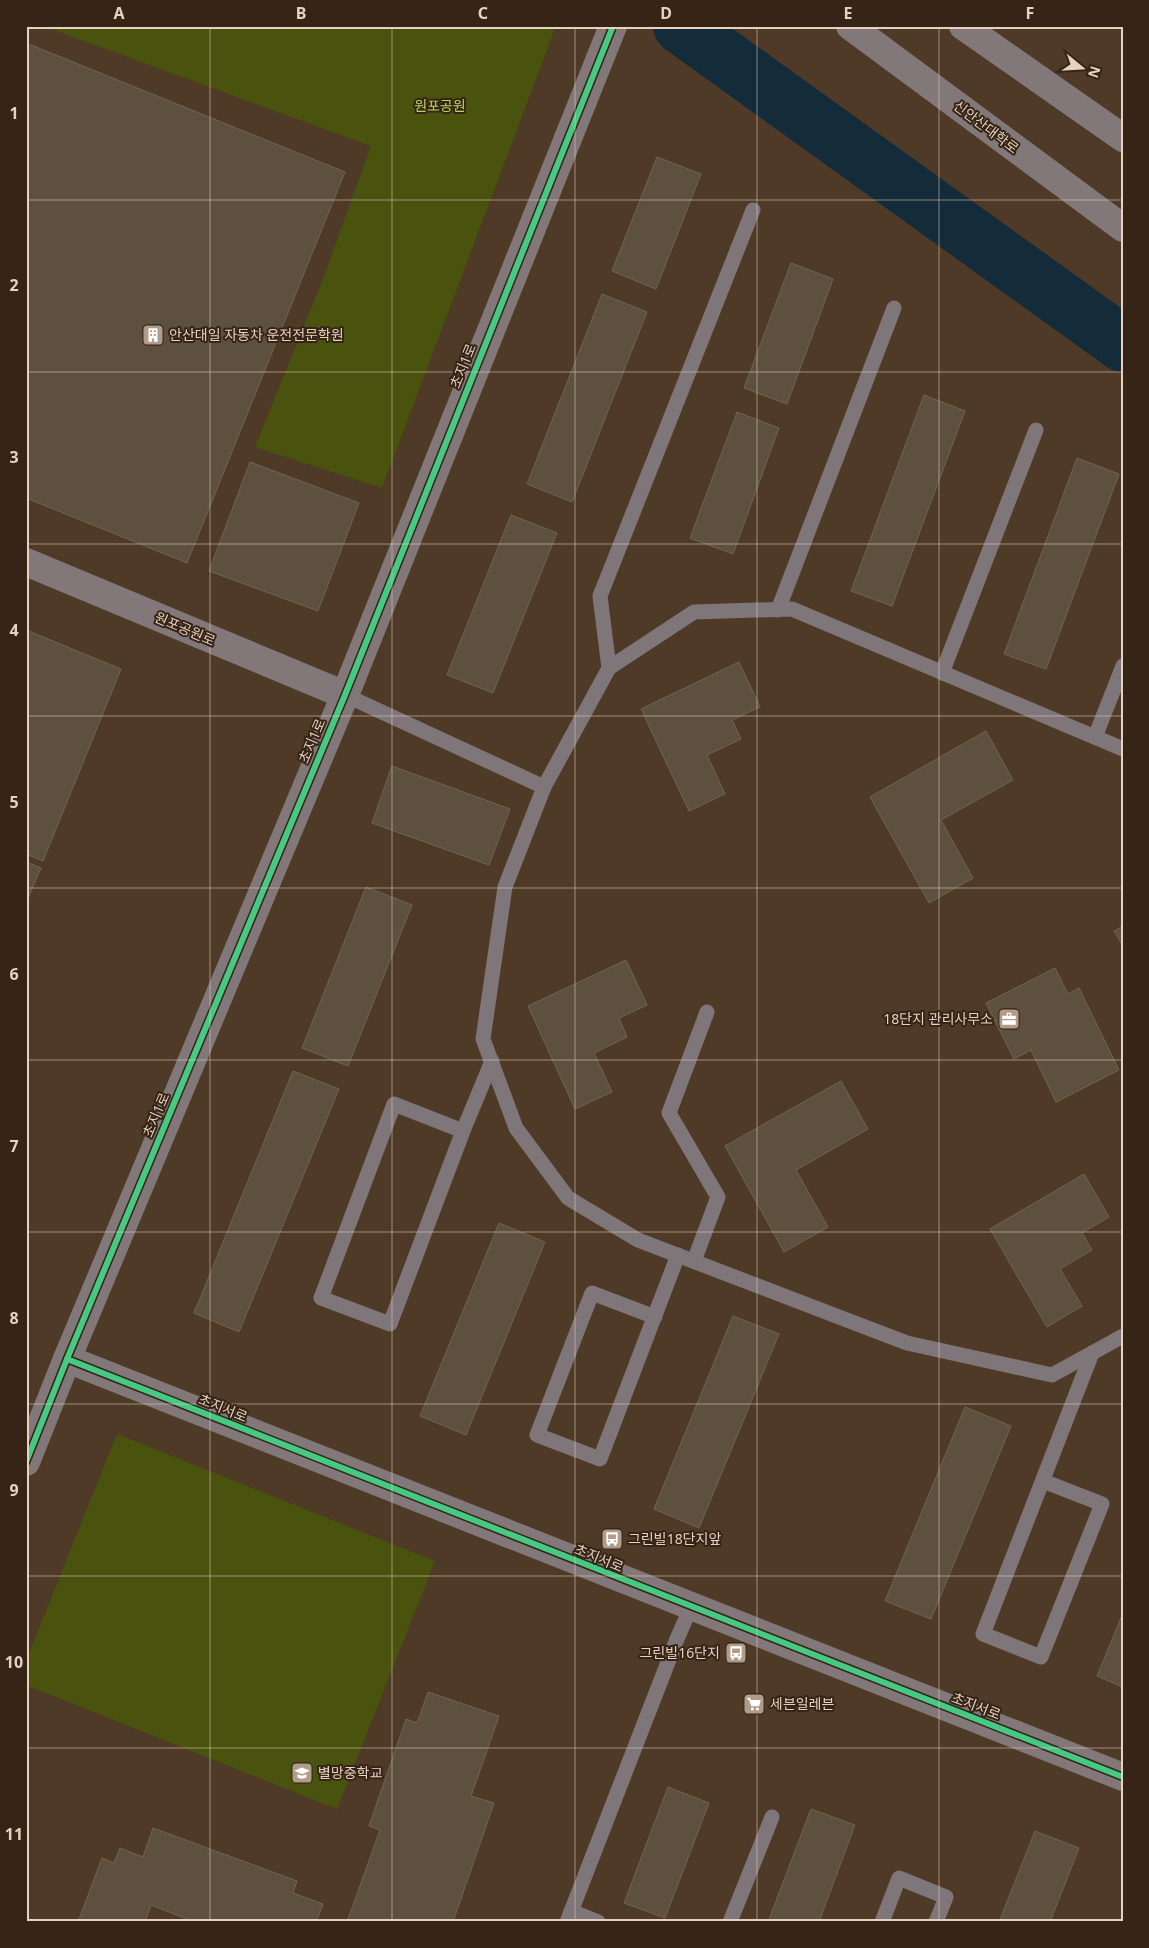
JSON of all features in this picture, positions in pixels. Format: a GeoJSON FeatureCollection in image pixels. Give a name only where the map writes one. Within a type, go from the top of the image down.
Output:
{"type":"FeatureCollection","features":[{"type":"Feature","properties":{"kind":"street","name":"초지1로"},"geometry":{"type":"LineString","coordinates":[[26,1462],[66,1359],[345,695],[613,26]]}},
{"type":"Feature","properties":{"kind":"street","name":"신안산대학로"},"geometry":{"type":"LineString","coordinates":[[850,26],[1123,228]]}},
{"type":"Feature","properties":{"kind":"street"},"geometry":{"type":"LineString","coordinates":[[963,26],[1123,138]]}},
{"type":"Feature","properties":{"kind":"street","name":"원포공원로"},"geometry":{"type":"LineString","coordinates":[[26,562],[345,695]]}},
{"type":"Feature","properties":{"kind":"street","name":"초지서로"},"geometry":{"type":"LineString","coordinates":[[66,1359],[1123,1777]]}},
{"type":"Feature","properties":{"kind":"lane"},"geometry":{"type":"LineString","coordinates":[[609,668],[600,596],[753,210]]}},
{"type":"Feature","properties":{"kind":"lane"},"geometry":{"type":"LineString","coordinates":[[778,610],[894,308]]}},
{"type":"Feature","properties":{"kind":"lane"},"geometry":{"type":"LineString","coordinates":[[942,673],[1036,430]]}},
{"type":"Feature","properties":{"kind":"lane"},"geometry":{"type":"LineString","coordinates":[[1123,749],[792,609],[694,612],[609,668],[544,787],[506,887],[483,1039],[516,1128],[568,1198],[638,1240],[907,1343],[1052,1375],[1123,1336]]}},
{"type":"Feature","properties":{"kind":"lane"},"geometry":{"type":"LineString","coordinates":[[1095,737],[1123,666]]}},
{"type":"Feature","properties":{"kind":"lane"},"geometry":{"type":"LineString","coordinates":[[345,695],[544,787]]}},
{"type":"Feature","properties":{"kind":"lane"},"geometry":{"type":"LineString","coordinates":[[694,1261],[718,1197],[669,1113],[707,1012]]}},
{"type":"Feature","properties":{"kind":"lane"},"geometry":{"type":"LineString","coordinates":[[463,1131],[394,1104],[321,1298],[390,1324],[463,1131],[492,1061]]}},
{"type":"Feature","properties":{"kind":"lane"},"geometry":{"type":"LineString","coordinates":[[655,1317],[592,1293],[537,1434],[600,1459],[655,1317],[678,1255]]}},
{"type":"Feature","properties":{"kind":"lane"},"geometry":{"type":"LineString","coordinates":[[1043,1481],[1102,1504],[1041,1657],[983,1634],[1092,1353]]}},
{"type":"Feature","properties":{"kind":"lane"},"geometry":{"type":"LineString","coordinates":[[598,1922],[569,1916],[676,1639],[691,1607]]}},
{"type":"Feature","properties":{"kind":"lane"},"geometry":{"type":"LineString","coordinates":[[730,1922],[772,1817]]}},
{"type":"Feature","properties":{"kind":"lane"},"geometry":{"type":"LineString","coordinates":[[882,1922],[899,1878],[946,1897],[936,1922]]}},
{"type":"Feature","properties":{"kind":"green space","name":"원포공원"},"geometry":{"type":"Polygon","coordinates":[[[43,26],[556,26],[382,488],[255,447],[323,279],[371,146],[43,26]]]}},
{"type":"Feature","properties":{"kind":"green space"},"geometry":{"type":"Polygon","coordinates":[[[117,1434],[435,1561],[337,1809],[26,1685],[26,1661],[117,1434]]]}},
{"type":"Feature","properties":{"kind":"building","name":"안산대일 자동차 운전전문학원"},"geometry":{"type":"Polygon","coordinates":[[[26,43],[345,172],[187,563],[26,498],[26,43]]]}},
{"type":"Feature","properties":{"kind":"building"},"geometry":{"type":"Polygon","coordinates":[[[657,157],[701,174],[656,289],[612,271],[657,157]]]}},
{"type":"Feature","properties":{"kind":"building"},"geometry":{"type":"Polygon","coordinates":[[[791,263],[833,279],[787,404],[744,388],[791,263]]]}},
{"type":"Feature","properties":{"kind":"building"},"geometry":{"type":"Polygon","coordinates":[[[602,294],[647,312],[572,502],[527,484],[602,294]]]}},
{"type":"Feature","properties":{"kind":"building"},"geometry":{"type":"Polygon","coordinates":[[[924,395],[965,411],[892,606],[851,591],[924,395]]]}},
{"type":"Feature","properties":{"kind":"building"},"geometry":{"type":"Polygon","coordinates":[[[737,412],[779,428],[733,554],[690,538],[737,412]]]}},
{"type":"Feature","properties":{"kind":"building"},"geometry":{"type":"Polygon","coordinates":[[[1077,458],[1119,474],[1046,669],[1004,654],[1077,458]]]}},
{"type":"Feature","properties":{"kind":"building"},"geometry":{"type":"Polygon","coordinates":[[[250,462],[359,503],[318,611],[209,571],[250,462]]]}},
{"type":"Feature","properties":{"kind":"building"},"geometry":{"type":"Polygon","coordinates":[[[511,515],[557,533],[493,693],[447,675],[511,515]]]}},
{"type":"Feature","properties":{"kind":"building"},"geometry":{"type":"Polygon","coordinates":[[[26,630],[121,669],[43,861],[26,854],[26,630]]]}},
{"type":"Feature","properties":{"kind":"building"},"geometry":{"type":"Polygon","coordinates":[[[739,662],[760,707],[732,720],[741,739],[707,755],[725,794],[689,811],[641,709],[739,662]]]}},
{"type":"Feature","properties":{"kind":"building"},"geometry":{"type":"Polygon","coordinates":[[[986,731],[1013,780],[941,820],[973,878],[929,903],[870,797],[986,731]]]}},
{"type":"Feature","properties":{"kind":"building"},"geometry":{"type":"Polygon","coordinates":[[[392,766],[510,809],[489,865],[372,823],[392,766]]]}},
{"type":"Feature","properties":{"kind":"building"},"geometry":{"type":"Polygon","coordinates":[[[26,862],[41,868],[26,903],[26,862]]]}},
{"type":"Feature","properties":{"kind":"building"},"geometry":{"type":"Polygon","coordinates":[[[366,887],[412,905],[348,1066],[302,1048],[366,887]]]}},
{"type":"Feature","properties":{"kind":"building"},"geometry":{"type":"Polygon","coordinates":[[[1123,926],[1123,946],[1114,931],[1123,926]]]}},
{"type":"Feature","properties":{"kind":"building"},"geometry":{"type":"Polygon","coordinates":[[[626,960],[647,1005],[619,1018],[627,1037],[594,1053],[612,1092],[575,1109],[528,1006],[626,960]]]}},
{"type":"Feature","properties":{"kind":"building"},"geometry":{"type":"Polygon","coordinates":[[[1055,968],[1068,994],[1079,988],[1119,1070],[1056,1102],[1031,1050],[1014,1059],[986,1003],[1055,968]]]}},
{"type":"Feature","properties":{"kind":"building"},"geometry":{"type":"Polygon","coordinates":[[[293,1071],[339,1089],[239,1332],[194,1313],[293,1071]]]}},
{"type":"Feature","properties":{"kind":"building"},"geometry":{"type":"Polygon","coordinates":[[[841,1081],[868,1129],[796,1170],[828,1227],[784,1252],[725,1146],[841,1081]]]}},
{"type":"Feature","properties":{"kind":"building"},"geometry":{"type":"Polygon","coordinates":[[[1084,1174],[1109,1217],[1082,1233],[1092,1250],[1060,1269],[1082,1306],[1047,1327],[990,1229],[1084,1174]]]}},
{"type":"Feature","properties":{"kind":"building"},"geometry":{"type":"Polygon","coordinates":[[[499,1223],[545,1242],[466,1435],[420,1416],[499,1223]]]}},
{"type":"Feature","properties":{"kind":"building"},"geometry":{"type":"Polygon","coordinates":[[[733,1316],[779,1334],[699,1528],[654,1509],[733,1316]]]}},
{"type":"Feature","properties":{"kind":"building"},"geometry":{"type":"Polygon","coordinates":[[[965,1407],[1011,1426],[931,1619],[885,1601],[965,1407]]]}},
{"type":"Feature","properties":{"kind":"building"},"geometry":{"type":"Polygon","coordinates":[[[1123,1613],[1123,1687],[1097,1676],[1123,1613]]]}},
{"type":"Feature","properties":{"kind":"building","name":"별망중학교"},"geometry":{"type":"Polygon","coordinates":[[[428,1692],[499,1716],[471,1796],[494,1803],[453,1922],[347,1922],[380,1830],[369,1826],[406,1719],[417,1723],[428,1692]]]}},
{"type":"Feature","properties":{"kind":"building"},"geometry":{"type":"Polygon","coordinates":[[[668,1787],[709,1803],[665,1918],[624,1903],[668,1787]]]}},
{"type":"Feature","properties":{"kind":"building"},"geometry":{"type":"Polygon","coordinates":[[[811,1809],[855,1825],[819,1922],[768,1922],[811,1809]]]}},
{"type":"Feature","properties":{"kind":"building"},"geometry":{"type":"Polygon","coordinates":[[[153,1828],[297,1881],[293,1893],[323,1904],[316,1922],[195,1922],[151,1905],[145,1922],[78,1922],[102,1858],[114,1863],[120,1848],[143,1857],[153,1828]]]}},
{"type":"Feature","properties":{"kind":"building"},"geometry":{"type":"Polygon","coordinates":[[[1035,1831],[1079,1848],[1050,1922],[999,1922],[1035,1831]]]}},
{"type":"Feature","properties":{"kind":"waterway"},"geometry":{"type":"LineString","coordinates":[[681,26],[1123,344]]}},
{"type":"Feature","properties":{"kind":"cycle path"},"geometry":{"type":"LineString","coordinates":[[26,1462],[67,1359],[345,695],[613,26]]}},
{"type":"Feature","properties":{"kind":"cycle path"},"geometry":{"type":"LineString","coordinates":[[67,1359],[1123,1777]]}},
{"type":"Feature","properties":{"kind":"place","name":"안산대일 자동차 운전전문학원"},"geometry":{"type":"Point","coordinates":[153,335]}},
{"type":"Feature","properties":{"kind":"place","name":"18단지 관리사무소"},"geometry":{"type":"Point","coordinates":[1009,1019]}},
{"type":"Feature","properties":{"kind":"place","name":"그린빌18단지앞"},"geometry":{"type":"Point","coordinates":[612,1539]}},
{"type":"Feature","properties":{"kind":"place","name":"그린빌16단지"},"geometry":{"type":"Point","coordinates":[736,1653]}},
{"type":"Feature","properties":{"kind":"place","name":"세븐일레븐"},"geometry":{"type":"Point","coordinates":[754,1704]}},
{"type":"Feature","properties":{"kind":"place","name":"별망중학교"},"geometry":{"type":"Point","coordinates":[302,1773]}}]}
